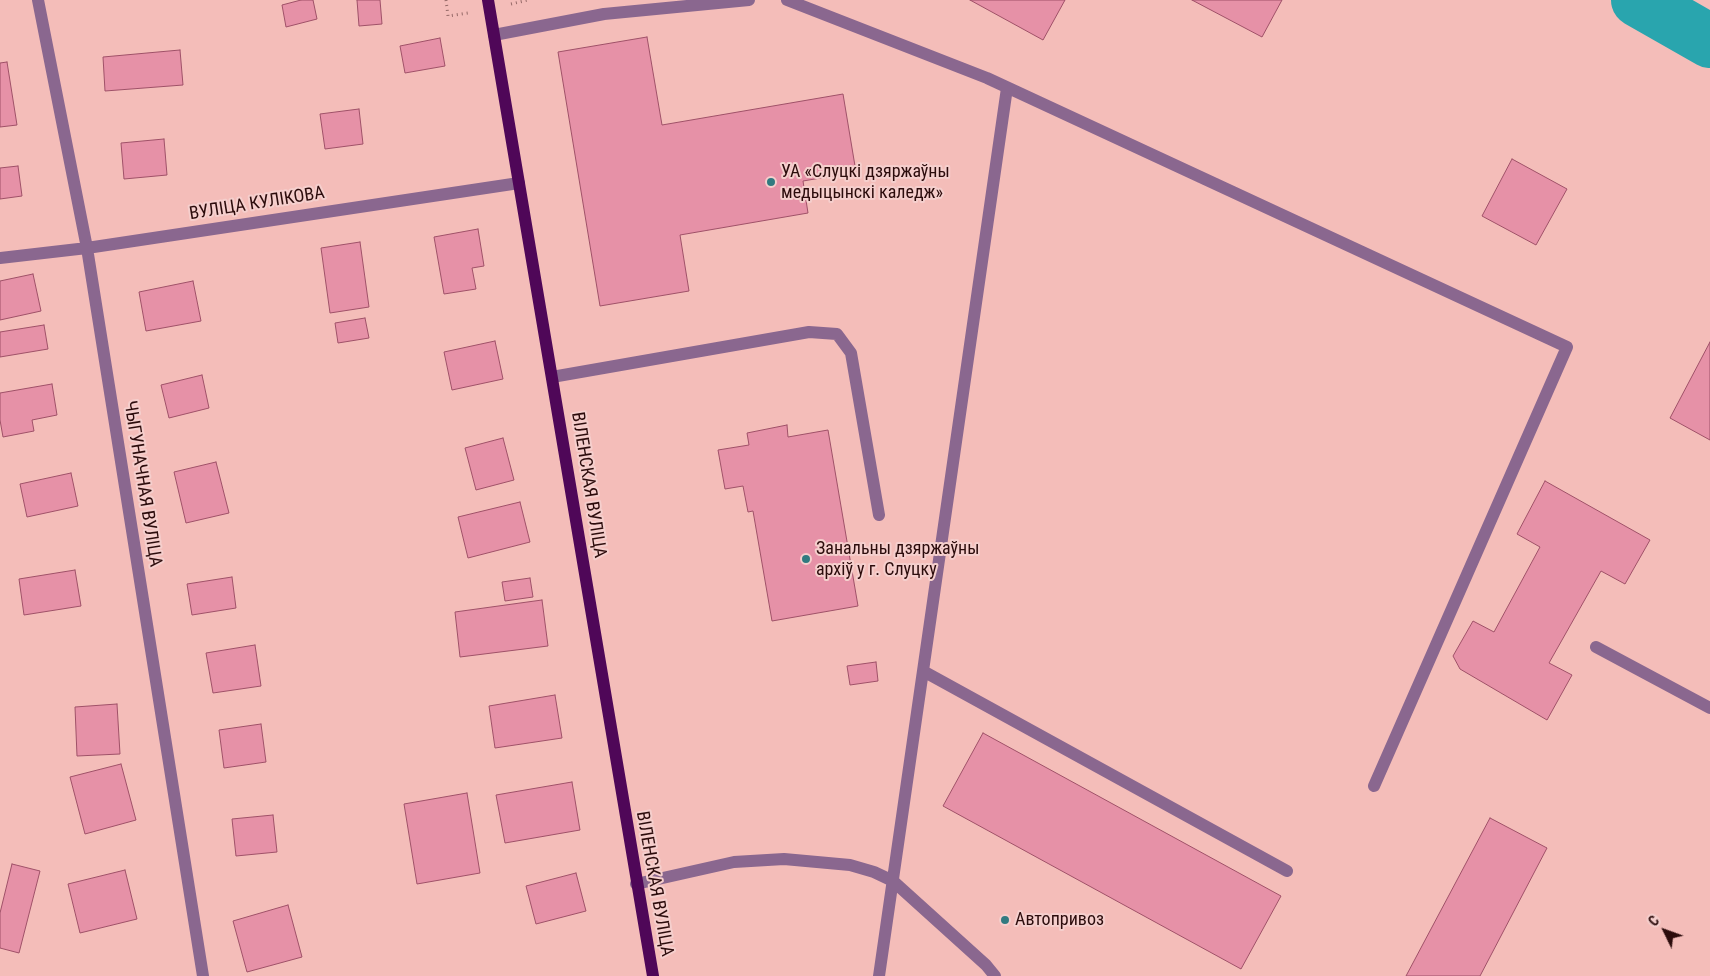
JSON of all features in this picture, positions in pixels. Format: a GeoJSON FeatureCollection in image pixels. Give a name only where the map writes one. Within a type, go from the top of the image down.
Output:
{"type":"FeatureCollection","features":[{"type":"Feature","properties":{"kind":"main road","name":"ВІЛЕНСКАЯ ВУЛІЦА"},"geometry":{"type":"LineString","coordinates":[[488,0],[653,976]]}},
{"type":"Feature","properties":{"kind":"street","name":"ЧЫГУНАЧНАЯ ВУЛІЦА"},"geometry":{"type":"LineString","coordinates":[[38,0],[87,248],[203,976]]}},
{"type":"Feature","properties":{"kind":"street"},"geometry":{"type":"LineString","coordinates":[[494,35],[604,14],[749,0]]}},
{"type":"Feature","properties":{"kind":"street"},"geometry":{"type":"LineString","coordinates":[[787,0],[987,78],[1567,347],[1374,786]]}},
{"type":"Feature","properties":{"kind":"street"},"geometry":{"type":"LineString","coordinates":[[879,976],[1007,88]]}},
{"type":"Feature","properties":{"kind":"street","name":"ВУЛІЦА КУЛІКОВА"},"geometry":{"type":"LineString","coordinates":[[0,258],[87,248],[519,183]]}},
{"type":"Feature","properties":{"kind":"street"},"geometry":{"type":"LineString","coordinates":[[552,376],[809,332],[837,334],[851,353],[879,515]]}},
{"type":"Feature","properties":{"kind":"street"},"geometry":{"type":"LineString","coordinates":[[1596,647],[1710,708]]}},
{"type":"Feature","properties":{"kind":"street"},"geometry":{"type":"LineString","coordinates":[[923,671],[1287,871]]}},
{"type":"Feature","properties":{"kind":"street"},"geometry":{"type":"LineString","coordinates":[[636,884],[734,862],[784,859],[850,865],[874,872],[893,881],[986,965],[995,976]]}},
{"type":"Feature","properties":{"kind":"building"},"geometry":{"type":"Polygon","coordinates":[[[301,0],[313,0],[317,19],[286,27],[282,5],[301,0]]]}},
{"type":"Feature","properties":{"kind":"building"},"geometry":{"type":"Polygon","coordinates":[[[357,0],[380,0],[382,24],[359,26],[357,0]]]}},
{"type":"Feature","properties":{"kind":"building"},"geometry":{"type":"Polygon","coordinates":[[[970,0],[1065,0],[1043,40],[970,0]]]}},
{"type":"Feature","properties":{"kind":"building"},"geometry":{"type":"Polygon","coordinates":[[[1192,0],[1282,0],[1262,37],[1192,0]]]}},
{"type":"Feature","properties":{"kind":"building"},"geometry":{"type":"Polygon","coordinates":[[[647,37],[662,125],[843,94],[856,172],[803,181],[808,213],[680,235],[689,291],[600,306],[558,52],[647,37]]]}},
{"type":"Feature","properties":{"kind":"building"},"geometry":{"type":"Polygon","coordinates":[[[440,38],[445,66],[405,73],[400,46],[440,38]]]}},
{"type":"Feature","properties":{"kind":"building"},"geometry":{"type":"Polygon","coordinates":[[[180,50],[183,85],[105,91],[103,57],[180,50]]]}},
{"type":"Feature","properties":{"kind":"building"},"geometry":{"type":"Polygon","coordinates":[[[7,62],[17,125],[0,127],[0,63],[7,62]]]}},
{"type":"Feature","properties":{"kind":"building"},"geometry":{"type":"Polygon","coordinates":[[[359,109],[363,144],[325,149],[320,114],[359,109]]]}},
{"type":"Feature","properties":{"kind":"building"},"geometry":{"type":"Polygon","coordinates":[[[164,139],[167,175],[124,179],[121,143],[164,139]]]}},
{"type":"Feature","properties":{"kind":"building"},"geometry":{"type":"Polygon","coordinates":[[[1512,159],[1567,189],[1536,245],[1482,216],[1512,159]]]}},
{"type":"Feature","properties":{"kind":"building"},"geometry":{"type":"Polygon","coordinates":[[[18,166],[22,196],[0,199],[0,168],[18,166]]]}},
{"type":"Feature","properties":{"kind":"building"},"geometry":{"type":"Polygon","coordinates":[[[478,229],[484,266],[472,268],[476,289],[444,294],[434,237],[478,229]]]}},
{"type":"Feature","properties":{"kind":"building"},"geometry":{"type":"Polygon","coordinates":[[[360,242],[369,307],[330,313],[321,248],[360,242]]]}},
{"type":"Feature","properties":{"kind":"building"},"geometry":{"type":"Polygon","coordinates":[[[33,274],[41,311],[0,320],[0,281],[33,274]]]}},
{"type":"Feature","properties":{"kind":"building"},"geometry":{"type":"Polygon","coordinates":[[[193,281],[201,321],[146,331],[139,292],[193,281]]]}},
{"type":"Feature","properties":{"kind":"building"},"geometry":{"type":"Polygon","coordinates":[[[365,318],[369,338],[338,343],[335,323],[365,318]]]}},
{"type":"Feature","properties":{"kind":"building"},"geometry":{"type":"Polygon","coordinates":[[[44,325],[48,349],[0,357],[0,332],[44,325]]]}},
{"type":"Feature","properties":{"kind":"building"},"geometry":{"type":"Polygon","coordinates":[[[495,341],[503,379],[452,390],[444,352],[495,341]]]}},
{"type":"Feature","properties":{"kind":"building"},"geometry":{"type":"Polygon","coordinates":[[[1710,342],[1710,440],[1670,418],[1710,342]]]}},
{"type":"Feature","properties":{"kind":"building"},"geometry":{"type":"Polygon","coordinates":[[[202,375],[209,408],[169,418],[161,385],[202,375]]]}},
{"type":"Feature","properties":{"kind":"building"},"geometry":{"type":"Polygon","coordinates":[[[52,384],[57,415],[32,420],[34,431],[3,437],[0,420],[0,393],[52,384]]]}},
{"type":"Feature","properties":{"kind":"building","name":"Занальны дзяржаўны архіў у г. Слуцку"},"geometry":{"type":"Polygon","coordinates":[[[787,425],[788,437],[828,430],[858,606],[772,621],[753,511],[748,512],[743,486],[725,489],[718,450],[749,445],[747,433],[787,425]]]}},
{"type":"Feature","properties":{"kind":"building"},"geometry":{"type":"Polygon","coordinates":[[[503,438],[514,480],[476,490],[465,448],[503,438]]]}},
{"type":"Feature","properties":{"kind":"building"},"geometry":{"type":"Polygon","coordinates":[[[216,462],[229,513],[186,523],[174,472],[216,462]]]}},
{"type":"Feature","properties":{"kind":"building"},"geometry":{"type":"Polygon","coordinates":[[[71,473],[78,506],[27,517],[20,484],[71,473]]]}},
{"type":"Feature","properties":{"kind":"building"},"geometry":{"type":"Polygon","coordinates":[[[1545,481],[1650,540],[1625,584],[1601,571],[1549,663],[1572,675],[1547,720],[1460,669],[1453,656],[1473,621],[1494,632],[1540,547],[1517,534],[1545,481]]]}},
{"type":"Feature","properties":{"kind":"building"},"geometry":{"type":"Polygon","coordinates":[[[520,502],[530,542],[468,558],[458,517],[520,502]]]}},
{"type":"Feature","properties":{"kind":"building"},"geometry":{"type":"Polygon","coordinates":[[[75,570],[81,606],[24,615],[19,579],[75,570]]]}},
{"type":"Feature","properties":{"kind":"building"},"geometry":{"type":"Polygon","coordinates":[[[232,577],[236,608],[192,615],[187,584],[232,577]]]}},
{"type":"Feature","properties":{"kind":"building"},"geometry":{"type":"Polygon","coordinates":[[[530,578],[533,597],[505,601],[502,582],[530,578]]]}},
{"type":"Feature","properties":{"kind":"building"},"geometry":{"type":"Polygon","coordinates":[[[542,600],[548,646],[460,657],[455,612],[542,600]]]}},
{"type":"Feature","properties":{"kind":"building"},"geometry":{"type":"Polygon","coordinates":[[[255,645],[261,686],[213,693],[206,653],[255,645]]]}},
{"type":"Feature","properties":{"kind":"building"},"geometry":{"type":"Polygon","coordinates":[[[876,662],[878,681],[850,685],[847,666],[876,662]]]}},
{"type":"Feature","properties":{"kind":"building"},"geometry":{"type":"Polygon","coordinates":[[[555,695],[562,738],[495,748],[489,706],[555,695]]]}},
{"type":"Feature","properties":{"kind":"building"},"geometry":{"type":"Polygon","coordinates":[[[117,704],[120,754],[77,756],[75,707],[117,704]]]}},
{"type":"Feature","properties":{"kind":"building"},"geometry":{"type":"Polygon","coordinates":[[[261,724],[266,762],[224,768],[219,730],[261,724]]]}},
{"type":"Feature","properties":{"kind":"building"},"geometry":{"type":"Polygon","coordinates":[[[983,733],[1281,896],[1241,969],[943,806],[983,733]]]}},
{"type":"Feature","properties":{"kind":"building"},"geometry":{"type":"Polygon","coordinates":[[[121,764],[136,820],[85,834],[70,777],[121,764]]]}},
{"type":"Feature","properties":{"kind":"building"},"geometry":{"type":"Polygon","coordinates":[[[572,782],[580,830],[505,843],[496,795],[572,782]]]}},
{"type":"Feature","properties":{"kind":"building"},"geometry":{"type":"Polygon","coordinates":[[[467,793],[480,873],[417,884],[404,804],[467,793]]]}},
{"type":"Feature","properties":{"kind":"building"},"geometry":{"type":"Polygon","coordinates":[[[273,815],[277,852],[236,856],[232,819],[273,815]]]}},
{"type":"Feature","properties":{"kind":"building"},"geometry":{"type":"Polygon","coordinates":[[[1490,818],[1547,848],[1480,976],[1406,976],[1490,818]]]}},
{"type":"Feature","properties":{"kind":"building"},"geometry":{"type":"Polygon","coordinates":[[[12,864],[40,871],[19,953],[0,948],[0,913],[12,864]]]}},
{"type":"Feature","properties":{"kind":"building"},"geometry":{"type":"Polygon","coordinates":[[[125,870],[137,919],[80,933],[68,884],[125,870]]]}},
{"type":"Feature","properties":{"kind":"building"},"geometry":{"type":"Polygon","coordinates":[[[576,873],[586,911],[536,924],[526,886],[576,873]]]}},
{"type":"Feature","properties":{"kind":"building"},"geometry":{"type":"Polygon","coordinates":[[[288,905],[302,957],[247,972],[233,921],[288,905]]]}},
{"type":"Feature","properties":{"kind":"waterway"},"geometry":{"type":"LineString","coordinates":[[1638,0],[1710,41]]}},
{"type":"Feature","properties":{"kind":"place","name":"УА «Слуцкі дзяржаўны медыцынскі каледж»"},"geometry":{"type":"Point","coordinates":[771,182]}},
{"type":"Feature","properties":{"kind":"place","name":"Занальны дзяржаўны архіў у г. Слуцку"},"geometry":{"type":"Point","coordinates":[806,559]}},
{"type":"Feature","properties":{"kind":"place","name":"Автопривоз"},"geometry":{"type":"Point","coordinates":[1005,920]}}]}
